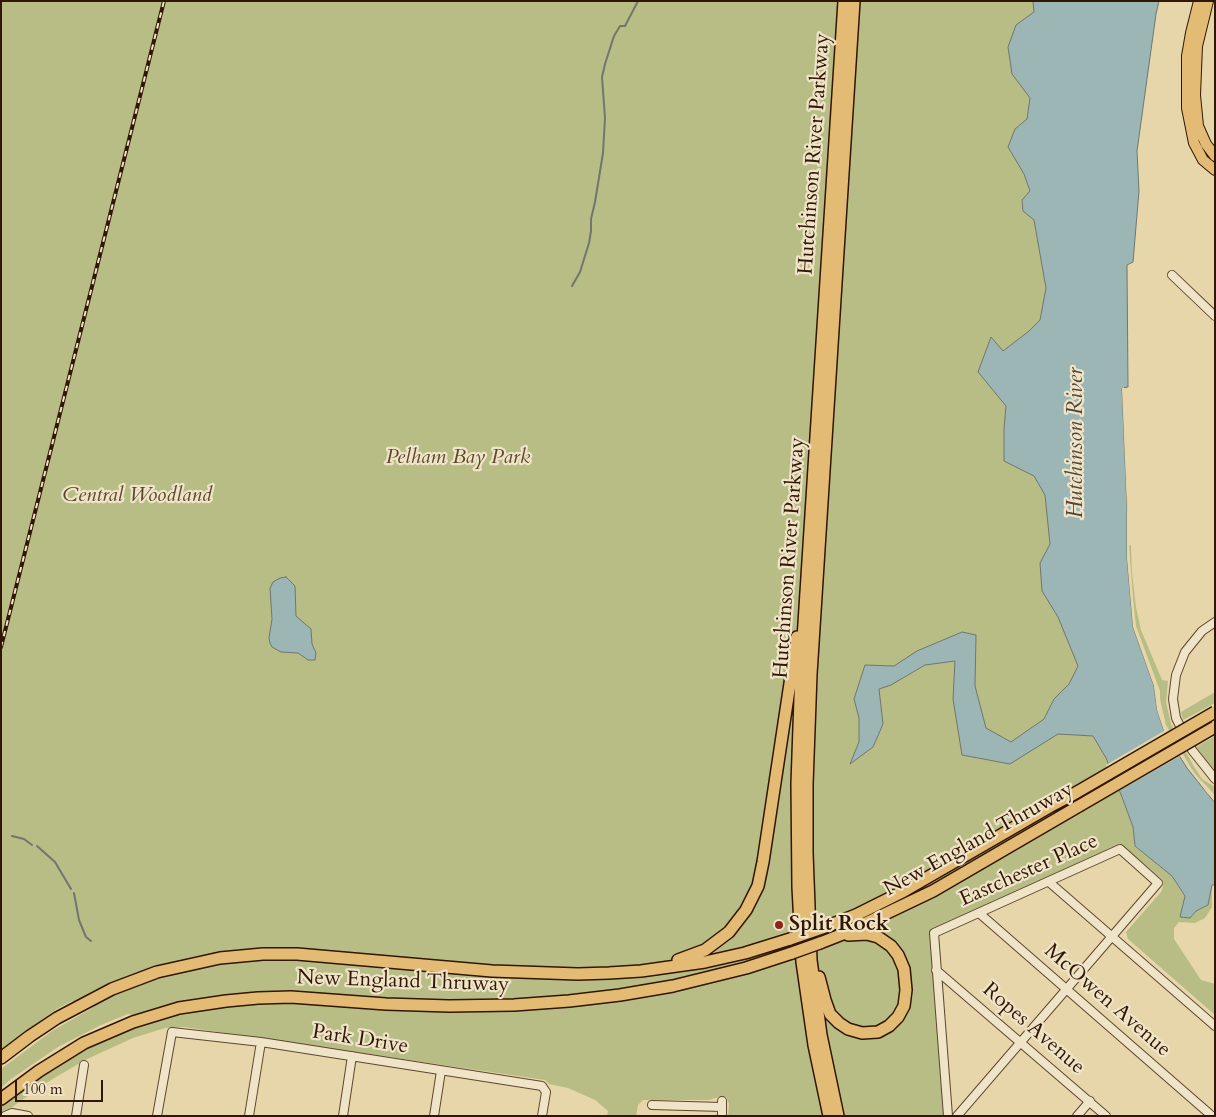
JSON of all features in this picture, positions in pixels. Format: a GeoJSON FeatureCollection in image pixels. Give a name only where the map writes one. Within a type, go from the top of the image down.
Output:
{"type":"FeatureCollection","features":[{"type":"Feature","properties":{"kind":"highway","name":"Hutchinson River Parkway"},"geometry":{"type":"LineString","coordinates":[[829,1116],[810,1022],[803,966],[798,904],[798,756],[805,614],[844,1]]}},
{"type":"Feature","properties":{"kind":"highway","name":"Hutchinson River Parkway"},"geometry":{"type":"LineString","coordinates":[[838,1116],[817,1012],[810,935],[807,836],[810,708],[854,1]]}},
{"type":"Feature","properties":{"kind":"highway"},"geometry":{"type":"LineString","coordinates":[[651,970],[694,955],[715,944],[740,920],[756,892],[763,862],[796,639],[805,614]]}},
{"type":"Feature","properties":{"kind":"highway","name":"New England Thruway"},"geometry":{"type":"LineString","coordinates":[[1,1058],[52,1021],[112,989],[164,970],[220,958],[263,954],[297,954],[460,969],[534,973],[593,973],[651,970],[705,962],[745,953],[852,917],[904,891],[1215,712]]}},
{"type":"Feature","properties":{"kind":"highway","name":"New England Thruway"},"geometry":{"type":"LineString","coordinates":[[1,1099],[39,1070],[84,1043],[133,1022],[179,1008],[226,1001],[291,997],[386,1004],[449,1006],[514,1005],[620,995],[673,986],[731,972],[844,934],[933,891],[1215,727]]}},
{"type":"Feature","properties":{"kind":"highway"},"geometry":{"type":"LineString","coordinates":[[810,935],[821,986],[830,1014],[848,1029],[862,1033],[878,1032],[895,1020],[904,1006],[906,984],[902,963],[891,946],[878,937],[867,934],[844,934]]}},
{"type":"Feature","properties":{"kind":"main road"},"geometry":{"type":"LineString","coordinates":[[1199,1],[1187,56],[1187,108],[1194,143],[1204,160],[1215,170]]}},
{"type":"Feature","properties":{"kind":"main road"},"geometry":{"type":"LineString","coordinates":[[1208,1],[1197,46],[1195,95],[1200,132],[1215,156]]}},
{"type":"Feature","properties":{"kind":"street"},"geometry":{"type":"LineString","coordinates":[[1172,275],[1215,316]]}},
{"type":"Feature","properties":{"kind":"street"},"geometry":{"type":"LineString","coordinates":[[1215,622],[1193,640],[1185,652],[1178,667],[1174,685],[1176,718],[1197,758],[1215,779]]}},
{"type":"Feature","properties":{"kind":"street","name":"Eastchester Place"},"geometry":{"type":"LineString","coordinates":[[936,970],[934,933],[1120,850],[1158,883],[1113,936]]}},
{"type":"Feature","properties":{"kind":"street"},"geometry":{"type":"LineString","coordinates":[[1049,882],[1215,1026]]}},
{"type":"Feature","properties":{"kind":"street","name":"McOwen Avenue"},"geometry":{"type":"LineString","coordinates":[[979,913],[1212,1116]]}},
{"type":"Feature","properties":{"kind":"street"},"geometry":{"type":"LineString","coordinates":[[956,1116],[1113,936]]}},
{"type":"Feature","properties":{"kind":"street"},"geometry":{"type":"LineString","coordinates":[[936,970],[948,1116]]}},
{"type":"Feature","properties":{"kind":"street","name":"Ropes Avenue"},"geometry":{"type":"LineString","coordinates":[[936,970],[1021,1041],[1106,1116]]}},
{"type":"Feature","properties":{"kind":"street","name":"Park Drive"},"geometry":{"type":"LineString","coordinates":[[157,1116],[172,1032],[261,1042],[542,1086],[546,1092],[542,1116]]}},
{"type":"Feature","properties":{"kind":"street"},"geometry":{"type":"LineString","coordinates":[[249,1116],[261,1042]]}},
{"type":"Feature","properties":{"kind":"street"},"geometry":{"type":"LineString","coordinates":[[343,1116],[352,1056]]}},
{"type":"Feature","properties":{"kind":"street"},"geometry":{"type":"LineString","coordinates":[[76,1116],[84,1065]]}},
{"type":"Feature","properties":{"kind":"street"},"geometry":{"type":"LineString","coordinates":[[434,1116],[441,1071]]}},
{"type":"Feature","properties":{"kind":"street"},"geometry":{"type":"LineString","coordinates":[[1077,1116],[1090,1101]]}},
{"type":"Feature","properties":{"kind":"street"},"geometry":{"type":"LineString","coordinates":[[652,1104],[722,1104],[722,1116]]}},
{"type":"Feature","properties":{"kind":"street"},"geometry":{"type":"LineString","coordinates":[[5,1116],[12,1113],[28,1116]]}},
{"type":"Feature","properties":{"kind":"green space","name":"Pelham Bay Park"},"geometry":{"type":"Polygon","coordinates":[[[1,1],[1060,1],[1093,735],[1106,758],[1122,797],[1133,827],[1135,846],[1172,876],[1185,897],[1190,918],[1196,911],[1208,905],[1212,885],[1212,907],[1205,918],[1195,923],[1179,922],[1174,928],[1174,939],[1201,980],[1215,984],[1215,1015],[1128,939],[1126,932],[1161,892],[1163,887],[1162,879],[1128,850],[1117,847],[934,930],[945,1116],[728,1116],[729,1104],[726,1097],[719,1097],[709,1100],[643,1100],[638,1105],[636,1116],[607,1116],[608,1111],[595,1100],[568,1088],[549,1084],[545,1080],[184,1027],[165,1028],[133,1038],[85,1060],[46,1083],[1,1115],[1,1107],[35,1079],[69,1057],[108,1037],[151,1020],[128,1014],[101,1025],[58,1047],[1,1088],[1,1069],[52,1031],[94,1007],[72,1001],[55,1010],[1,1049],[1,1]]]}},
{"type":"Feature","properties":{"kind":"green space"},"geometry":{"type":"Polygon","coordinates":[[[1131,545],[1136,607],[1141,630],[1162,680],[1168,681],[1166,702],[1171,724],[1202,779],[1215,787],[1215,795],[1194,773],[1166,725],[1160,691],[1136,626],[1131,581],[1129,546],[1131,545]]]}},
{"type":"Feature","properties":{"kind":"green space"},"geometry":{"type":"Polygon","coordinates":[[[1215,692],[1215,703],[1183,720],[1181,712],[1215,692]]]}},
{"type":"Feature","properties":{"kind":"green space"},"geometry":{"type":"Polygon","coordinates":[[[1215,736],[1215,773],[1196,747],[1215,736]]]}},
{"type":"Feature","properties":{"kind":"water","name":"Hutchinson River"},"geometry":{"type":"Polygon","coordinates":[[[1033,1],[1159,1],[1137,151],[1139,191],[1133,262],[1127,265],[1128,387],[1122,388],[1127,558],[1133,627],[1154,686],[1157,710],[1164,731],[1187,768],[1215,803],[1215,885],[1212,885],[1208,905],[1196,911],[1190,918],[1180,917],[1185,896],[1172,876],[1135,846],[1133,827],[1122,797],[1106,758],[1093,736],[1058,734],[1010,764],[962,755],[953,699],[955,661],[925,665],[891,685],[879,689],[883,724],[873,747],[850,764],[859,742],[859,718],[854,699],[865,665],[894,666],[917,651],[962,632],[976,635],[975,686],[986,728],[1011,742],[1044,719],[1054,699],[1069,684],[1078,666],[1058,617],[1042,591],[1040,563],[1050,544],[1045,495],[1034,476],[1004,461],[1006,406],[978,372],[991,337],[1003,351],[1040,320],[1046,288],[1034,220],[1023,211],[1022,200],[1030,191],[1024,174],[1008,147],[1015,129],[1027,119],[1030,98],[1012,74],[1008,47],[1016,25],[1034,12],[1033,1]]]}},
{"type":"Feature","properties":{"kind":"water"},"geometry":{"type":"Polygon","coordinates":[[[286,577],[295,586],[296,616],[311,629],[312,644],[316,653],[315,660],[308,660],[298,653],[281,652],[272,647],[270,643],[272,619],[270,588],[273,582],[286,577]]]}},
{"type":"Feature","properties":{"kind":"pier"},"geometry":{"type":"Polygon","coordinates":[[[1124,387],[1129,546],[1135,626],[1156,686],[1159,710],[1166,730],[1189,766],[1214,798],[1208,794],[1180,756],[1117,792],[1106,765],[1164,731],[1157,710],[1154,686],[1133,627],[1127,558],[1122,388],[1124,387]]]}},
{"type":"Feature","properties":{"kind":"waterway"},"geometry":{"type":"LineString","coordinates":[[572,286],[580,272],[589,243],[591,219],[603,153],[605,118],[602,77],[605,64],[614,36],[620,26],[625,26],[638,1]]}},
{"type":"Feature","properties":{"kind":"waterway"},"geometry":{"type":"LineString","coordinates":[[12,836],[24,839],[32,845]]}},
{"type":"Feature","properties":{"kind":"waterway"},"geometry":{"type":"LineString","coordinates":[[37,846],[55,862],[71,889]]}},
{"type":"Feature","properties":{"kind":"waterway"},"geometry":{"type":"LineString","coordinates":[[74,893],[79,920],[86,937],[91,941]]}},
{"type":"Feature","properties":{"kind":"railway"},"geometry":{"type":"LineString","coordinates":[[1,647],[164,1]]}},
{"type":"Feature","properties":{"kind":"place","name":"Split Rock"},"geometry":{"type":"Point","coordinates":[779,925]}},
{"type":"Feature","properties":{"kind":"park label","name":"Central Woodland"},"geometry":{"type":"Point","coordinates":[137,496]}}]}
